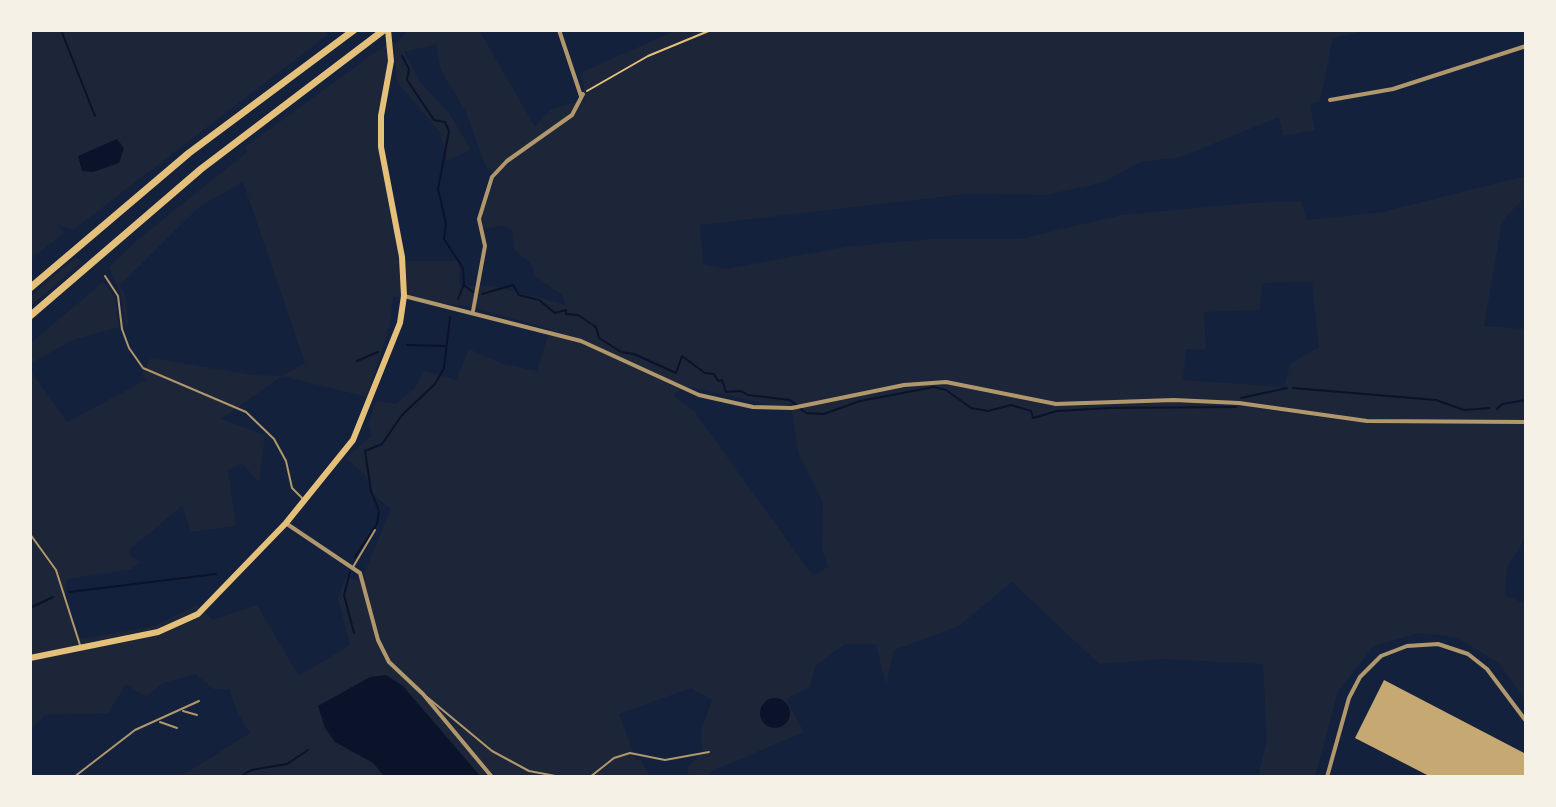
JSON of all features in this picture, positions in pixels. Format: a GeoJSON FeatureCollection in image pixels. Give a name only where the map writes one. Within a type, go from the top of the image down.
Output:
{"type":"FeatureCollection","features":[{"type":"Feature","properties":{"kind":"highway"},"geometry":{"type":"LineString","coordinates":[[30,288],[232,120],[354,30]]}},
{"type":"Feature","properties":{"kind":"highway"},"geometry":{"type":"LineString","coordinates":[[30,316],[243,135],[386,30]]}},
{"type":"Feature","properties":{"kind":"main road"},"geometry":{"type":"LineString","coordinates":[[30,658],[158,632],[198,614],[305,501],[361,425],[400,323],[404,296],[402,257],[381,147],[381,116],[391,61],[386,30]]}},
{"type":"Feature","properties":{"kind":"street"},"geometry":{"type":"LineString","coordinates":[[473,311],[485,246],[479,219],[492,177],[507,161],[572,115],[582,95],[559,30]]}},
{"type":"Feature","properties":{"kind":"street"},"geometry":{"type":"LineString","coordinates":[[1330,100],[1393,89],[1526,46]]}},
{"type":"Feature","properties":{"kind":"street"},"geometry":{"type":"LineString","coordinates":[[404,296],[450,305],[581,341],[699,395],[753,407],[792,408],[904,385],[946,382],[1047,403],[1174,400],[1239,403],[1367,421],[1526,422]]}},
{"type":"Feature","properties":{"kind":"street"},"geometry":{"type":"LineString","coordinates":[[286,523],[360,573],[378,640],[389,662],[423,694],[492,777]]}},
{"type":"Feature","properties":{"kind":"street"},"geometry":{"type":"LineString","coordinates":[[1327,777],[1349,698],[1360,677],[1381,656],[1407,646],[1438,644],[1468,654],[1487,669],[1526,721]]}},
{"type":"Feature","properties":{"kind":"lane"},"geometry":{"type":"LineString","coordinates":[[105,276],[118,296],[129,348],[143,368],[246,412],[274,439],[289,470],[292,488],[305,501]]}},
{"type":"Feature","properties":{"kind":"lane"},"geometry":{"type":"LineString","coordinates":[[353,568],[375,530]]}},
{"type":"Feature","properties":{"kind":"lane"},"geometry":{"type":"LineString","coordinates":[[30,534],[56,570],[80,646]]}},
{"type":"Feature","properties":{"kind":"lane"},"geometry":{"type":"LineString","coordinates":[[423,694],[492,751],[529,771],[561,777]]}},
{"type":"Feature","properties":{"kind":"lane"},"geometry":{"type":"LineString","coordinates":[[74,777],[135,730],[199,701]]}},
{"type":"Feature","properties":{"kind":"lane"},"geometry":{"type":"LineString","coordinates":[[180,710],[197,715]]}},
{"type":"Feature","properties":{"kind":"lane"},"geometry":{"type":"LineString","coordinates":[[158,722],[177,728]]}},
{"type":"Feature","properties":{"kind":"lane"},"geometry":{"type":"LineString","coordinates":[[590,777],[614,758],[630,753],[665,760],[709,752]]}},
{"type":"Feature","properties":{"kind":"path"},"geometry":{"type":"LineString","coordinates":[[582,95],[637,61],[711,30]]}},
{"type":"Feature","properties":{"kind":"shaded area"},"geometry":{"type":"Polygon","coordinates":[[[30,30],[324,30],[327,35],[73,230],[57,224],[64,233],[30,260],[30,30]]]}},
{"type":"Feature","properties":{"kind":"shaded area"},"geometry":{"type":"Polygon","coordinates":[[[408,30],[479,30],[535,127],[551,109],[585,100],[582,72],[677,30],[1368,30],[1333,38],[1320,101],[1310,105],[1315,130],[1283,136],[1279,117],[1181,157],[1140,162],[1104,182],[1046,195],[966,194],[700,225],[703,264],[726,269],[845,247],[930,239],[1021,239],[1121,215],[1250,203],[1301,201],[1307,220],[1383,212],[1526,176],[1526,196],[1502,221],[1484,326],[1526,329],[1526,537],[1507,567],[1505,595],[1526,604],[1526,702],[1499,663],[1456,637],[1419,633],[1374,646],[1338,691],[1315,777],[1258,777],[1267,740],[1263,664],[1163,659],[1099,664],[1012,582],[959,626],[894,650],[886,685],[876,644],[845,644],[815,666],[810,687],[786,699],[804,732],[712,771],[708,777],[689,777],[687,768],[702,753],[701,731],[712,700],[691,688],[619,714],[636,759],[641,760],[650,777],[180,777],[250,733],[238,714],[229,689],[214,689],[195,674],[163,683],[146,697],[126,684],[108,713],[45,715],[30,730],[30,370],[67,422],[146,380],[142,373],[151,358],[252,375],[282,376],[305,363],[243,182],[199,207],[120,285],[126,297],[128,324],[125,325],[121,295],[109,267],[135,242],[247,152],[245,147],[391,41],[380,127],[403,261],[459,261],[460,286],[495,286],[566,305],[562,295],[535,276],[532,265],[515,250],[512,230],[504,225],[483,229],[482,209],[496,176],[486,167],[466,112],[441,70],[436,44],[404,52],[420,82],[449,113],[471,150],[447,161],[440,132],[397,82],[394,45],[408,30]],[[1312,282],[1262,283],[1260,310],[1204,312],[1206,350],[1186,349],[1183,380],[1284,387],[1290,364],[1319,347],[1312,282]],[[393,296],[390,324],[367,397],[282,376],[221,419],[265,435],[259,483],[242,463],[228,470],[236,526],[191,532],[182,506],[130,549],[130,556],[141,562],[131,569],[67,579],[65,601],[81,639],[155,626],[197,605],[213,620],[257,605],[299,676],[350,645],[338,598],[346,577],[361,581],[391,509],[371,493],[366,476],[346,458],[372,435],[369,424],[376,401],[396,404],[415,388],[424,371],[456,380],[469,349],[503,364],[537,371],[550,329],[471,307],[393,296]],[[685,386],[673,395],[694,411],[813,576],[828,567],[822,550],[823,502],[798,452],[791,404],[777,406],[685,386]]]}},
{"type":"Feature","properties":{"kind":"shaded area"},"geometry":{"type":"Polygon","coordinates":[[[117,139],[124,148],[119,163],[93,172],[82,171],[78,156],[117,139]]]}},
{"type":"Feature","properties":{"kind":"shaded area"},"geometry":{"type":"Polygon","coordinates":[[[76,257],[82,262],[30,307],[30,297],[76,257]]]}},
{"type":"Feature","properties":{"kind":"shaded area"},"geometry":{"type":"Polygon","coordinates":[[[103,282],[115,297],[119,327],[73,340],[30,364],[30,344],[103,282]]]}},
{"type":"Feature","properties":{"kind":"shaded area"},"geometry":{"type":"Polygon","coordinates":[[[386,675],[403,686],[481,777],[385,777],[373,763],[335,742],[325,728],[318,706],[370,677],[386,675]]]}},
{"type":"Feature","properties":{"kind":"shaded area"},"geometry":{"type":"Polygon","coordinates":[[[775,698],[781,699],[789,707],[789,719],[781,727],[775,728],[769,727],[761,719],[760,713],[761,707],[769,699],[775,698]]]}},
{"type":"Feature","properties":{"kind":"building"},"geometry":{"type":"Polygon","coordinates":[[[1384,680],[1526,754],[1525,777],[1431,777],[1355,738],[1384,680]]]}},
{"type":"Feature","properties":{"kind":"waterway"},"geometry":{"type":"LineString","coordinates":[[61,30],[95,116]]}},
{"type":"Feature","properties":{"kind":"waterway"},"geometry":{"type":"LineString","coordinates":[[402,56],[409,69],[407,80],[434,120],[445,122],[449,131],[438,189],[446,224],[444,239],[463,268],[464,284],[458,299]]}},
{"type":"Feature","properties":{"kind":"waterway"},"geometry":{"type":"LineString","coordinates":[[482,294],[513,285],[519,295],[539,300],[555,313],[566,310],[566,314],[578,315],[596,327],[599,338],[621,352],[634,354],[676,373],[682,356],[705,373],[714,374],[718,381],[722,380],[726,392],[741,391],[748,395],[790,400],[806,413],[824,414],[860,401],[934,387],[946,390],[971,408],[988,411],[1011,405],[1031,411],[1033,418],[1057,411],[1110,408],[1236,407]]}},
{"type":"Feature","properties":{"kind":"waterway"},"geometry":{"type":"LineString","coordinates":[[465,286],[473,292]]}},
{"type":"Feature","properties":{"kind":"waterway"},"geometry":{"type":"LineString","coordinates":[[355,557],[377,524],[379,511],[371,491],[365,451],[382,444],[402,415],[435,384],[444,368],[450,317]]}},
{"type":"Feature","properties":{"kind":"waterway"},"geometry":{"type":"LineString","coordinates":[[407,345],[445,346]]}},
{"type":"Feature","properties":{"kind":"waterway"},"geometry":{"type":"LineString","coordinates":[[357,361],[378,352]]}},
{"type":"Feature","properties":{"kind":"waterway"},"geometry":{"type":"LineString","coordinates":[[1241,398],[1287,388]]}},
{"type":"Feature","properties":{"kind":"waterway"},"geometry":{"type":"LineString","coordinates":[[1293,388],[1436,400],[1464,410],[1489,408]]}},
{"type":"Feature","properties":{"kind":"waterway"},"geometry":{"type":"LineString","coordinates":[[1497,409],[1502,404],[1526,400]]}},
{"type":"Feature","properties":{"kind":"waterway"},"geometry":{"type":"LineString","coordinates":[[350,572],[344,595],[354,633]]}},
{"type":"Feature","properties":{"kind":"waterway"},"geometry":{"type":"LineString","coordinates":[[69,592],[216,574]]}},
{"type":"Feature","properties":{"kind":"waterway"},"geometry":{"type":"LineString","coordinates":[[30,608],[53,597]]}},
{"type":"Feature","properties":{"kind":"waterway"},"geometry":{"type":"LineString","coordinates":[[240,777],[251,770],[287,764],[308,750]]}}]}
